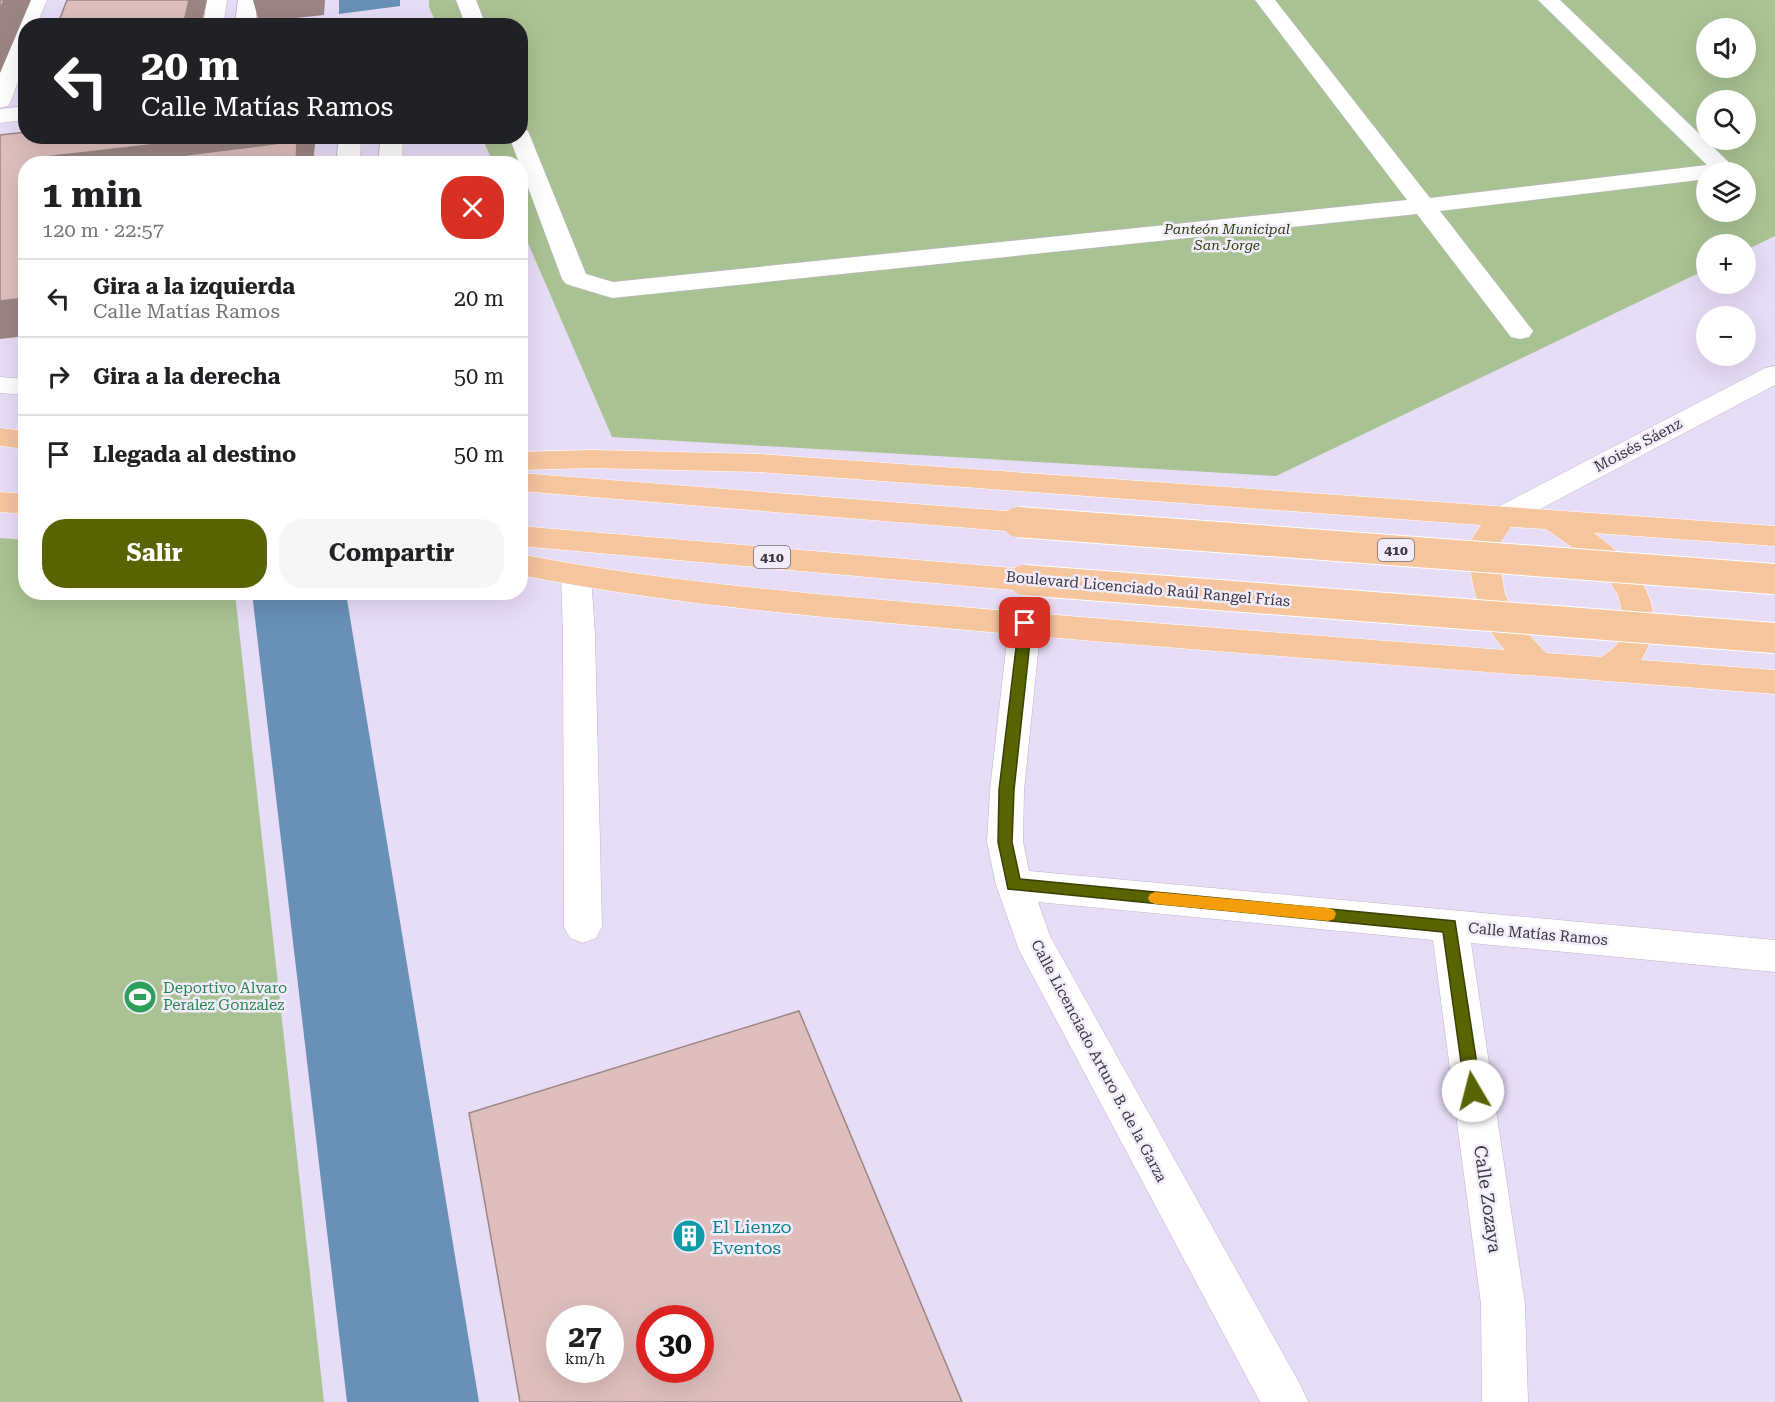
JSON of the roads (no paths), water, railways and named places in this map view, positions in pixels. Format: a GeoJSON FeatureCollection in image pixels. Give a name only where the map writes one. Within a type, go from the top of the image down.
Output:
{"type":"FeatureCollection","features":[{"type":"Feature","properties":{"kind":"main road"},"geometry":{"type":"LineString","coordinates":[[0,437],[18,439]]}},
{"type":"Feature","properties":{"kind":"main road"},"geometry":{"type":"LineString","coordinates":[[528,461],[592,459],[759,463],[1775,536]]}},
{"type":"Feature","properties":{"kind":"main road","name":"410"},"geometry":{"type":"LineString","coordinates":[[528,484],[1775,579]]}},
{"type":"Feature","properties":{"kind":"main road"},"geometry":{"type":"LineString","coordinates":[[0,502],[18,503]]}},
{"type":"Feature","properties":{"kind":"main road"},"geometry":{"type":"LineString","coordinates":[[1502,517],[1482,546],[1489,594],[1508,633],[1536,663]]}},
{"type":"Feature","properties":{"kind":"main road"},"geometry":{"type":"LineString","coordinates":[[1553,520],[1591,544],[1614,565],[1636,598],[1637,625],[1631,651],[1607,669]]}},
{"type":"Feature","properties":{"kind":"main road","name":"Boulevard Licenciado Raúl Rangel Frías"},"geometry":{"type":"LineString","coordinates":[[528,537],[1023,580],[1775,638]]}},
{"type":"Feature","properties":{"kind":"main road"},"geometry":{"type":"LineString","coordinates":[[528,566],[576,576],[693,593],[1025,623],[1775,682]]}},
{"type":"Feature","properties":{"kind":"street"},"geometry":{"type":"LineString","coordinates":[[29,18],[37,0]]}},
{"type":"Feature","properties":{"kind":"street"},"geometry":{"type":"LineString","coordinates":[[214,18],[217,0]]}},
{"type":"Feature","properties":{"kind":"street"},"geometry":{"type":"LineString","coordinates":[[246,18],[248,0]]}},
{"type":"Feature","properties":{"kind":"street"},"geometry":{"type":"LineString","coordinates":[[466,0],[473,18]]}},
{"type":"Feature","properties":{"kind":"street"},"geometry":{"type":"LineString","coordinates":[[1265,0],[1520,331]]}},
{"type":"Feature","properties":{"kind":"street"},"geometry":{"type":"LineString","coordinates":[[528,157],[575,279],[612,290],[1424,206],[1725,170],[1548,0]]}},
{"type":"Feature","properties":{"kind":"street"},"geometry":{"type":"LineString","coordinates":[[0,101],[18,49]]}},
{"type":"Feature","properties":{"kind":"street"},"geometry":{"type":"LineString","coordinates":[[0,116],[18,114]]}},
{"type":"Feature","properties":{"kind":"street","name":"Moisés Sáenz"},"geometry":{"type":"LineString","coordinates":[[1502,517],[1775,374]]}},
{"type":"Feature","properties":{"kind":"street"},"geometry":{"type":"LineString","coordinates":[[0,385],[18,386]]}},
{"type":"Feature","properties":{"kind":"street"},"geometry":{"type":"LineString","coordinates":[[576,576],[579,635],[583,927]]}},
{"type":"Feature","properties":{"kind":"street","name":"Calle Licenciado Arturo B. de la Garza"},"geometry":{"type":"LineString","coordinates":[[1025,623],[1006,790],[1005,842],[1014,885],[1032,939],[1285,1402]]}},
{"type":"Feature","properties":{"kind":"street","name":"Calle Matías Ramos"},"geometry":{"type":"LineString","coordinates":[[1014,885],[1775,956]]}},
{"type":"Feature","properties":{"kind":"street","name":"Calle Zozaya"},"geometry":{"type":"LineString","coordinates":[[1450,926],[1503,1304],[1505,1402]]}},
{"type":"Feature","properties":{"kind":"water"},"geometry":{"type":"Polygon","coordinates":[[[339,0],[400,0],[400,6],[339,14],[339,0]]]}},
{"type":"Feature","properties":{"kind":"water"},"geometry":{"type":"Polygon","coordinates":[[[253,600],[347,600],[479,1402],[347,1402],[253,600]]]}},
{"type":"Feature","properties":{"kind":"place","name":"Deportivo Alvaro Peralez Gonzalez"},"geometry":{"type":"Point","coordinates":[140,997]}},
{"type":"Feature","properties":{"kind":"place","name":"El Lienzo Eventos"},"geometry":{"type":"Point","coordinates":[689,1236]}},
{"type":"Feature","properties":{"kind":"park label","name":"Panteón Municipal San Jorge"},"geometry":{"type":"Point","coordinates":[1227,238]}}]}
